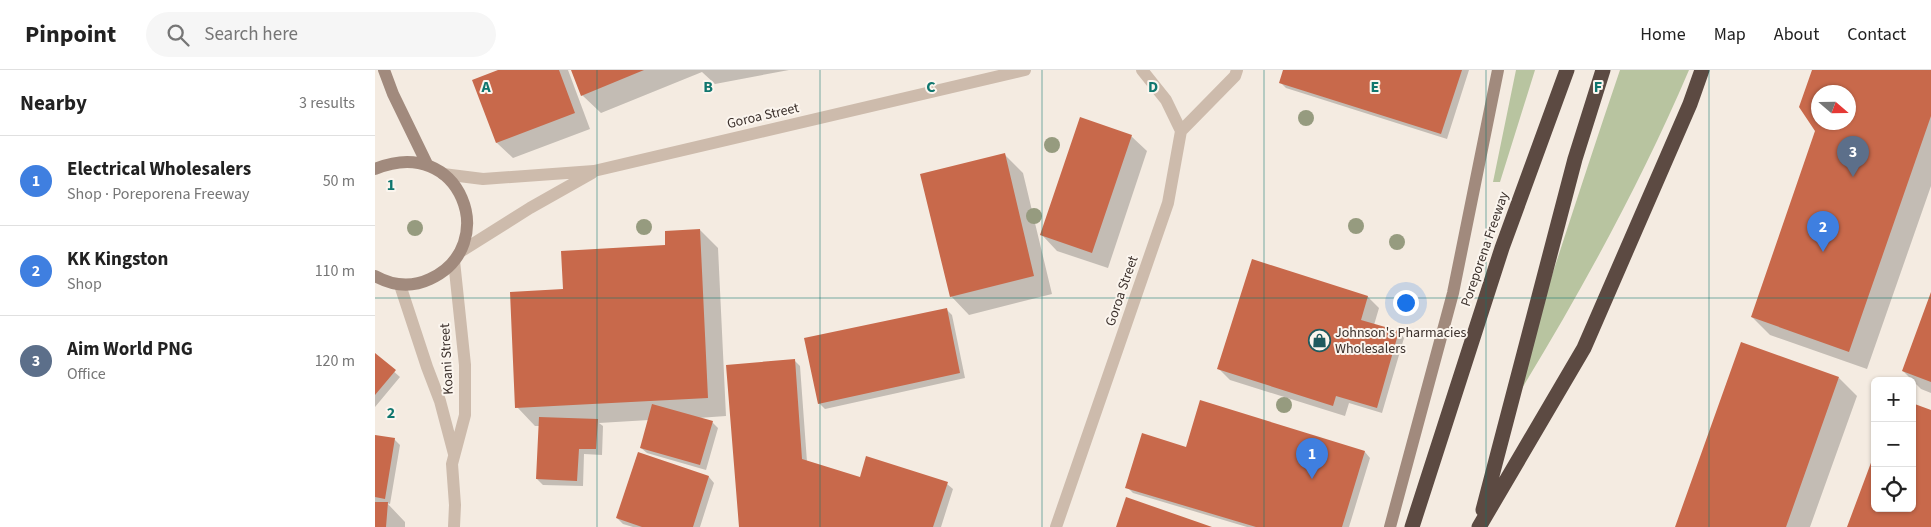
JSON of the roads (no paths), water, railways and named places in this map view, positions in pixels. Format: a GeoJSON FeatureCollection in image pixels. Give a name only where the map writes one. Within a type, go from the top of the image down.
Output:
{"type":"FeatureCollection","features":[{"type":"Feature","properties":{"kind":"highway","name":"Poreporena Freeway"},"geometry":{"type":"LineString","coordinates":[[1410,527],[1501,248],[1567,70]]}},
{"type":"Feature","properties":{"kind":"highway"},"geometry":{"type":"LineString","coordinates":[[1479,527],[1575,159],[1603,70]]}},
{"type":"Feature","properties":{"kind":"highway"},"geometry":{"type":"LineString","coordinates":[[1479,527],[1583,348],[1690,104],[1702,70]]}},
{"type":"Feature","properties":{"kind":"street"},"geometry":{"type":"LineString","coordinates":[[384,70],[393,94],[427,164]]}},
{"type":"Feature","properties":{"kind":"street","name":"Goroa Street"},"geometry":{"type":"LineString","coordinates":[[443,174],[483,179],[595,171],[1025,70]]}},
{"type":"Feature","properties":{"kind":"street"},"geometry":{"type":"LineString","coordinates":[[1142,70],[1166,100],[1181,131],[1235,76],[1237,70]]}},
{"type":"Feature","properties":{"kind":"street"},"geometry":{"type":"LineString","coordinates":[[1390,527],[1453,293],[1498,70]]}},
{"type":"Feature","properties":{"kind":"street","name":"Goroa Street"},"geometry":{"type":"LineString","coordinates":[[1056,527],[1168,204],[1181,131]]}},
{"type":"Feature","properties":{"kind":"street"},"geometry":{"type":"LineString","coordinates":[[375,169],[389,163],[407,161],[427,164],[454,184],[466,210],[467,225],[465,239],[457,256],[446,270],[430,279],[413,284],[381,284],[375,276]]}},
{"type":"Feature","properties":{"kind":"street","name":"Goroa Street"},"geometry":{"type":"LineString","coordinates":[[457,256],[530,208],[595,171]]}},
{"type":"Feature","properties":{"kind":"street","name":"Koani Street"},"geometry":{"type":"LineString","coordinates":[[454,527],[455,505],[452,464],[465,415],[465,373],[457,256]]}},
{"type":"Feature","properties":{"kind":"street","name":"Koani Street"},"geometry":{"type":"LineString","coordinates":[[401,285],[440,401],[454,454]]}},
{"type":"Feature","properties":{"kind":"place","name":"Aim World PNG"},"geometry":{"type":"Point","coordinates":[1853,177]}},
{"type":"Feature","properties":{"kind":"place","name":"KK Kingston"},"geometry":{"type":"Point","coordinates":[1823,252]}},
{"type":"Feature","properties":{"kind":"place","name":"Johnson's Pharmacies Wholesalers"},"geometry":{"type":"Point","coordinates":[1319,341]}},
{"type":"Feature","properties":{"kind":"place","name":"Electrical Wholesalers"},"geometry":{"type":"Point","coordinates":[1312,479]}}]}
